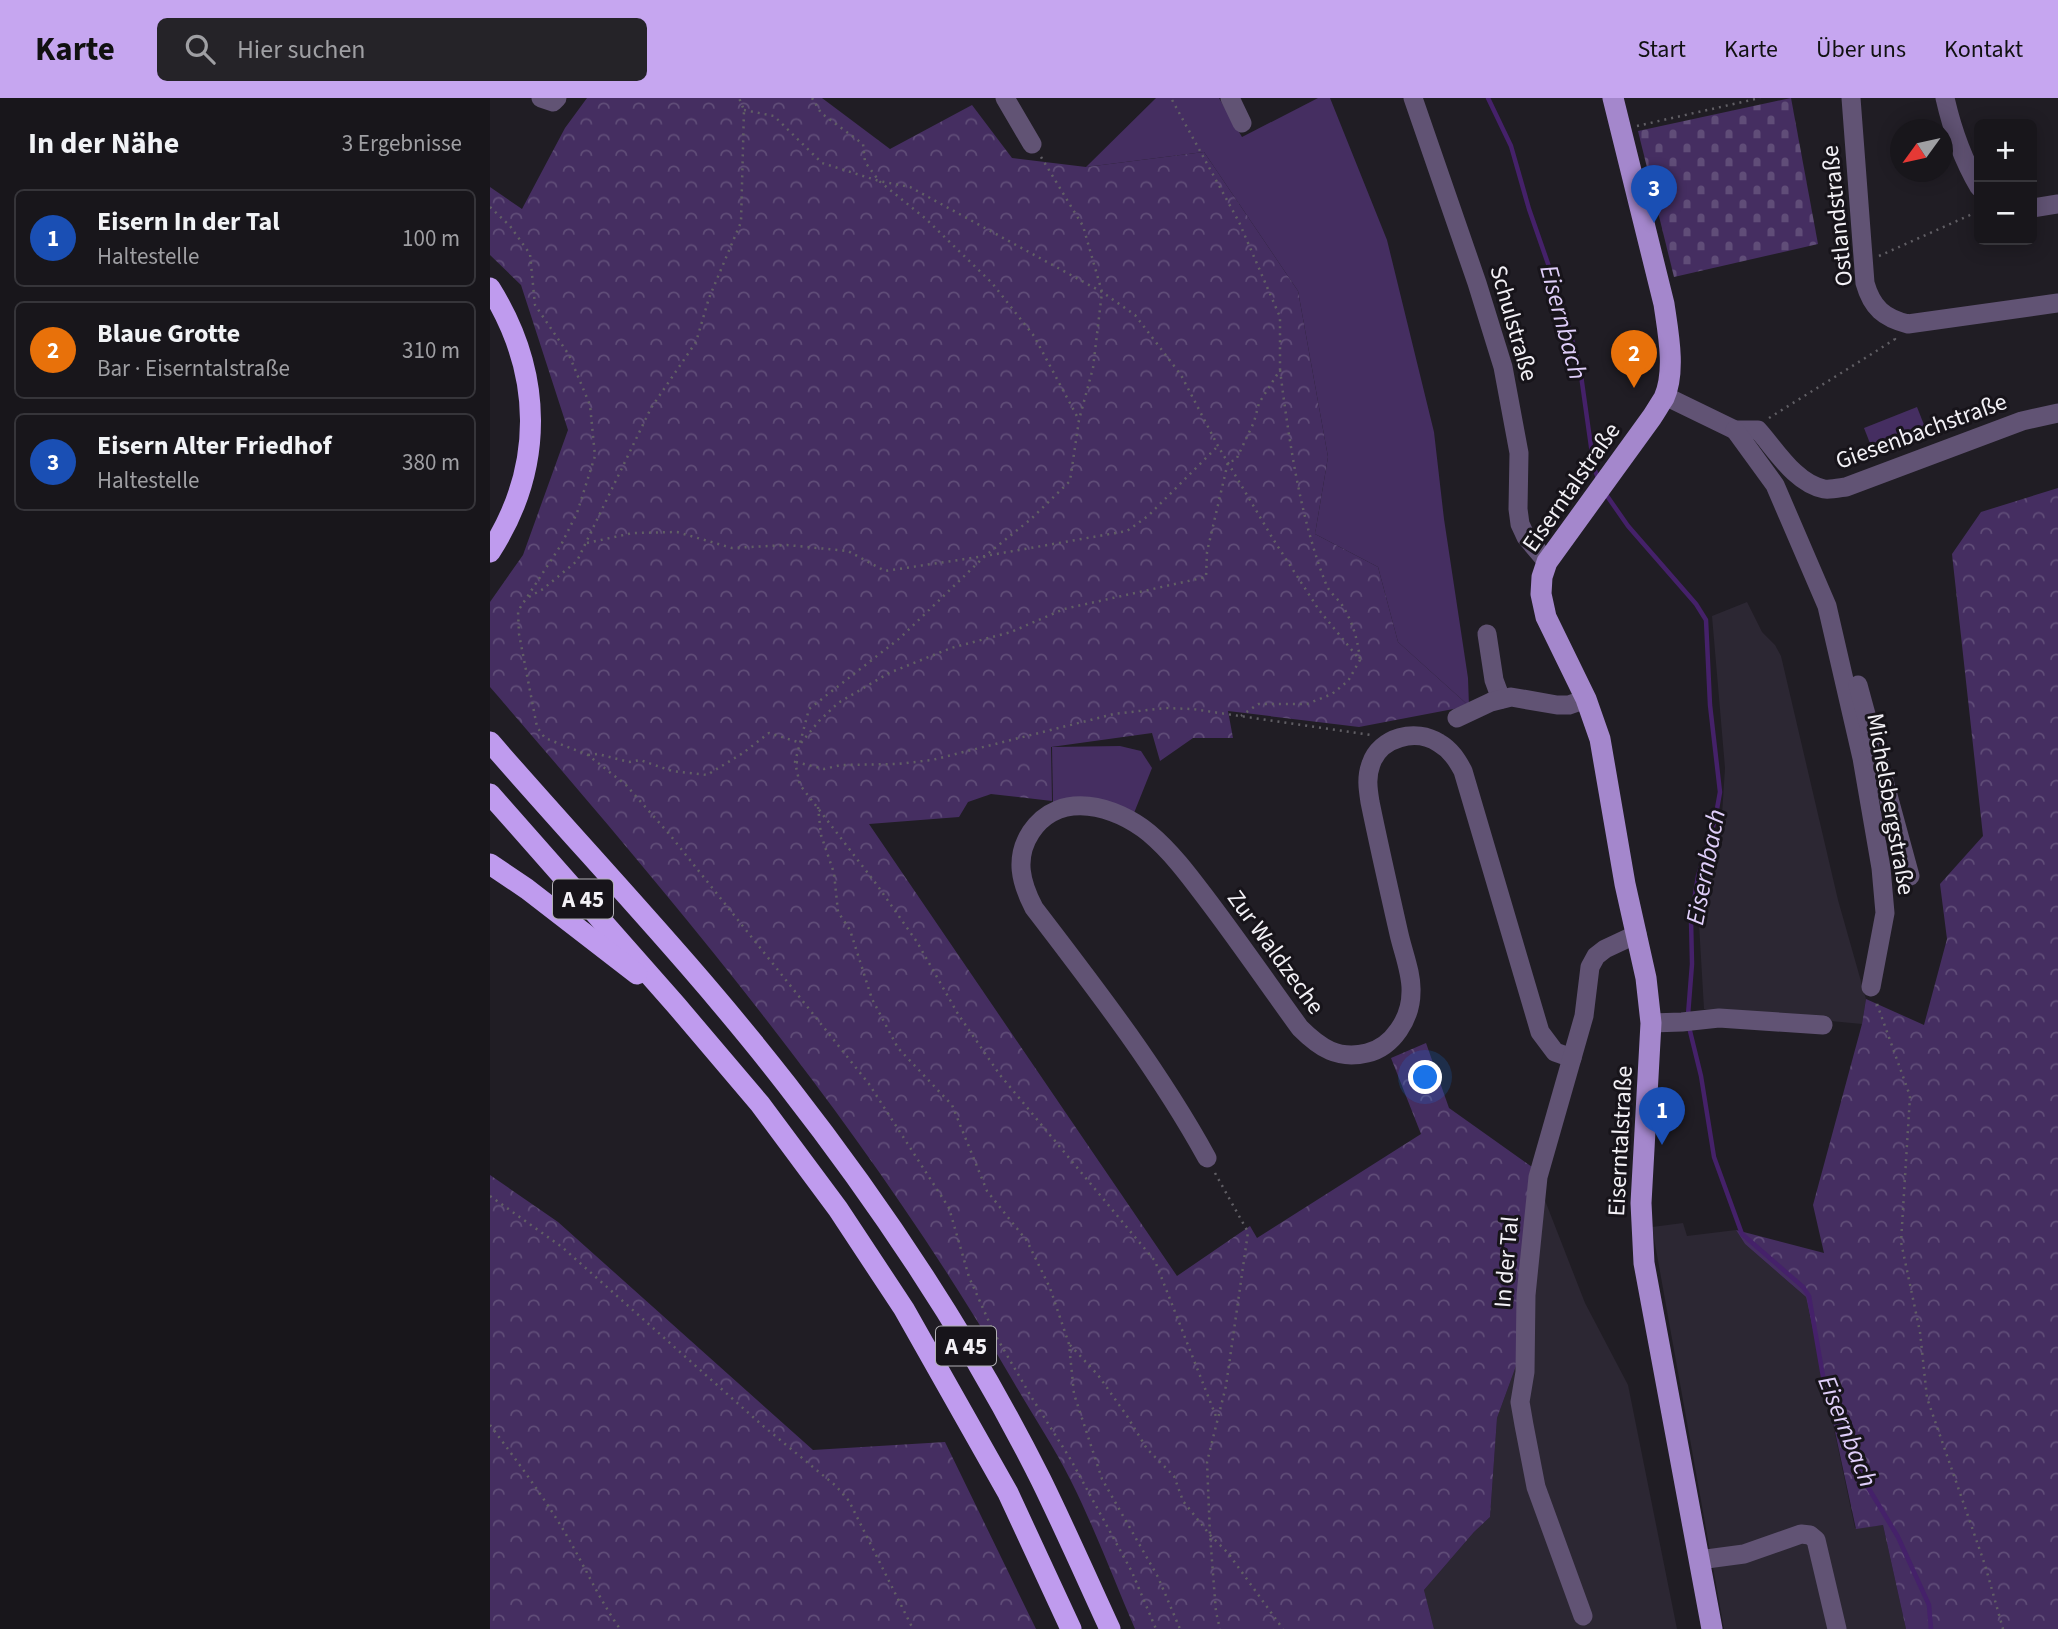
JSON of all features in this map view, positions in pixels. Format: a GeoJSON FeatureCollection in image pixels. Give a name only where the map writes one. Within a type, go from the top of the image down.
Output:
{"type":"FeatureCollection","features":[{"type":"Feature","properties":{"kind":"highway"},"geometry":{"type":"LineString","coordinates":[[490,288],[504,310],[526,367],[531,428],[529,454],[518,496],[490,552]]}},
{"type":"Feature","properties":{"kind":"highway","name":"A 45"},"geometry":{"type":"LineString","coordinates":[[490,742],[705,984],[786,1084],[865,1189],[975,1360],[1040,1477],[1110,1629]]}},
{"type":"Feature","properties":{"kind":"highway","name":"A 45"},"geometry":{"type":"LineString","coordinates":[[490,794],[676,1005],[775,1125],[838,1209],[904,1310],[1008,1493],[1071,1629]]}},
{"type":"Feature","properties":{"kind":"highway"},"geometry":{"type":"LineString","coordinates":[[490,864],[527,889],[676,1005]]}},
{"type":"Feature","properties":{"kind":"main road","name":"Eiserntalstraße"},"geometry":{"type":"LineString","coordinates":[[1613,98],[1664,304],[1668,328],[1669,375],[1665,396],[1548,562],[1542,577],[1541,594],[1545,617],[1586,699],[1600,739],[1625,884],[1646,978],[1651,1023],[1641,1202],[1644,1263],[1712,1629]]}},
{"type":"Feature","properties":{"kind":"street"},"geometry":{"type":"LineString","coordinates":[[541,98],[552,102],[557,98]]}},
{"type":"Feature","properties":{"kind":"street"},"geometry":{"type":"LineString","coordinates":[[1005,98],[1032,144]]}},
{"type":"Feature","properties":{"kind":"street"},"geometry":{"type":"LineString","coordinates":[[1230,98],[1242,123]]}},
{"type":"Feature","properties":{"kind":"street","name":"Schulstraße"},"geometry":{"type":"LineString","coordinates":[[1413,98],[1493,328],[1503,367],[1519,453],[1520,524],[1526,537],[1548,562]]}},
{"type":"Feature","properties":{"kind":"street","name":"Ostlandstraße"},"geometry":{"type":"LineString","coordinates":[[1851,98],[1863,263],[1867,292],[1876,307],[1892,320],[1908,324],[2058,303]]}},
{"type":"Feature","properties":{"kind":"street"},"geometry":{"type":"LineString","coordinates":[[1945,98],[1963,154],[1977,182]]}},
{"type":"Feature","properties":{"kind":"street"},"geometry":{"type":"LineString","coordinates":[[2037,207],[2058,204]]}},
{"type":"Feature","properties":{"kind":"street"},"geometry":{"type":"LineString","coordinates":[[1665,396],[1735,430],[1758,430]]}},
{"type":"Feature","properties":{"kind":"street","name":"Giesenbachstraße"},"geometry":{"type":"LineString","coordinates":[[1758,430],[1796,474],[1808,483],[1825,489],[1846,487],[2022,421],[2058,413]]}},
{"type":"Feature","properties":{"kind":"street","name":"Michelsbergstraße"},"geometry":{"type":"LineString","coordinates":[[1735,430],[1775,485],[1827,606],[1862,758],[1881,868],[1885,913],[1871,987]]}},
{"type":"Feature","properties":{"kind":"street","name":"Michelsbergstraße"},"geometry":{"type":"LineString","coordinates":[[1832,629],[1840,633],[1850,657],[1910,876]]}},
{"type":"Feature","properties":{"kind":"street"},"geometry":{"type":"LineString","coordinates":[[1487,634],[1494,680],[1501,699]]}},
{"type":"Feature","properties":{"kind":"street"},"geometry":{"type":"LineString","coordinates":[[1457,718],[1511,697],[1557,705],[1569,705],[1586,699]]}},
{"type":"Feature","properties":{"kind":"street"},"geometry":{"type":"LineString","coordinates":[[1384,746],[1401,737],[1419,735],[1441,744],[1454,755],[1463,771],[1540,1032],[1555,1052],[1572,1058]]}},
{"type":"Feature","properties":{"kind":"street","name":"Zur Waldzeche"},"geometry":{"type":"LineString","coordinates":[[1207,1158],[1161,1079],[1034,908],[1021,876],[1023,849],[1038,823],[1065,807],[1090,806],[1109,810],[1128,819],[1149,833],[1176,859],[1306,1034],[1334,1053],[1346,1056],[1366,1054],[1383,1046],[1405,1022],[1412,991],[1370,802],[1368,780],[1371,762],[1384,746]]}},
{"type":"Feature","properties":{"kind":"street","name":"In der Tal"},"geometry":{"type":"LineString","coordinates":[[1583,1616],[1536,1487],[1520,1402],[1525,1372],[1526,1295],[1538,1177],[1584,1016],[1590,967],[1596,956],[1605,949],[1637,934]]}},
{"type":"Feature","properties":{"kind":"street"},"geometry":{"type":"LineString","coordinates":[[1651,1023],[1719,1018],[1823,1025]]}},
{"type":"Feature","properties":{"kind":"street"},"geometry":{"type":"LineString","coordinates":[[1699,1560],[1744,1553],[1801,1534],[1811,1535],[1816,1540],[1837,1629]]}},
{"type":"Feature","properties":{"kind":"path"},"geometry":{"type":"LineString","coordinates":[[528,598],[577,561],[651,408],[696,342],[709,298],[741,222],[744,110],[739,98]]}},
{"type":"Feature","properties":{"kind":"path"},"geometry":{"type":"LineString","coordinates":[[812,98],[821,113],[863,144],[865,162],[879,181],[926,219],[992,283],[1034,335],[1079,420]]}},
{"type":"Feature","properties":{"kind":"path"},"geometry":{"type":"LineString","coordinates":[[1171,98],[1240,222],[1280,317],[1280,370],[1287,425],[1307,523],[1327,587],[1342,606],[1358,640],[1360,660],[1348,681],[1332,694],[1307,704],[1258,704],[1241,716]]}},
{"type":"Feature","properties":{"kind":"path"},"geometry":{"type":"LineString","coordinates":[[1621,130],[1760,98]]}},
{"type":"Feature","properties":{"kind":"path"},"geometry":{"type":"LineString","coordinates":[[744,110],[774,116],[822,163],[879,181],[910,187],[1102,292],[1135,315],[1181,376],[1228,463],[1319,610],[1360,660]]}},
{"type":"Feature","properties":{"kind":"path"},"geometry":{"type":"LineString","coordinates":[[1032,144],[1055,177],[1083,226],[1102,292],[1093,368],[1079,420],[1070,481],[1031,519],[985,556],[900,638],[809,709],[795,762],[800,785],[917,942],[958,1014],[1000,1075],[1155,1261],[1217,1419]]}},
{"type":"Feature","properties":{"kind":"path"},"geometry":{"type":"LineString","coordinates":[[490,207],[510,226],[530,254],[535,305],[569,355],[590,405],[595,456],[577,513],[561,545],[517,611],[537,727],[545,738],[588,755],[626,785],[670,835],[869,1084],[949,1208],[969,1277],[994,1333],[1083,1482],[1132,1572],[1156,1629]]}},
{"type":"Feature","properties":{"kind":"path"},"geometry":{"type":"LineString","coordinates":[[1863,263],[1974,213]]}},
{"type":"Feature","properties":{"kind":"path"},"geometry":{"type":"LineString","coordinates":[[1758,430],[1765,421],[1895,339],[1885,330]]}},
{"type":"Feature","properties":{"kind":"path"},"geometry":{"type":"LineString","coordinates":[[1228,463],[1236,460],[1254,422],[1259,403],[1280,370]]}},
{"type":"Feature","properties":{"kind":"path"},"geometry":{"type":"LineString","coordinates":[[587,543],[633,533],[677,532],[732,548],[787,544],[848,551],[885,571],[985,556],[1127,531],[1149,516],[1218,446]]}},
{"type":"Feature","properties":{"kind":"path"},"geometry":{"type":"LineString","coordinates":[[801,743],[838,703],[901,668],[951,648],[1011,632],[1064,609],[1206,577],[1208,552],[1228,463]]}},
{"type":"Feature","properties":{"kind":"path"},"geometry":{"type":"LineString","coordinates":[[795,762],[824,769],[841,765],[898,764],[932,760],[1114,714],[1165,708],[1192,709],[1368,733],[1384,746]]}},
{"type":"Feature","properties":{"kind":"path"},"geometry":{"type":"LineString","coordinates":[[588,755],[640,760],[673,771],[707,775],[769,733],[801,743]]}},
{"type":"Feature","properties":{"kind":"path"},"geometry":{"type":"LineString","coordinates":[[818,806],[821,835],[834,873],[838,912],[850,930],[872,999],[898,1048],[952,1105],[987,1191],[1027,1241],[1050,1288],[1069,1344],[1074,1394],[1102,1479],[1158,1577],[1180,1629]]}},
{"type":"Feature","properties":{"kind":"path"},"geometry":{"type":"LineString","coordinates":[[1871,987],[1910,1096],[1902,1242],[1920,1332],[1927,1398],[2003,1629]]}},
{"type":"Feature","properties":{"kind":"path"},"geometry":{"type":"LineString","coordinates":[[1207,1158],[1248,1233],[1226,1386],[1207,1462],[1210,1535],[1216,1612],[1220,1629]]}},
{"type":"Feature","properties":{"kind":"path"},"geometry":{"type":"LineString","coordinates":[[490,1196],[562,1247],[762,1425],[836,1486],[849,1501],[913,1629]]}},
{"type":"Feature","properties":{"kind":"path"},"geometry":{"type":"LineString","coordinates":[[1069,1344],[1098,1375],[1128,1416],[1147,1449],[1174,1476],[1183,1501],[1228,1553],[1283,1629]]}},
{"type":"Feature","properties":{"kind":"path"},"geometry":{"type":"LineString","coordinates":[[490,1425],[523,1468],[567,1535],[604,1606],[620,1629]]}},
{"type":"Feature","properties":{"kind":"shaded area"},"geometry":{"type":"Polygon","coordinates":[[[1747,602],[1762,632],[1775,645],[1781,656],[1838,900],[1866,999],[1862,1024],[1704,1009],[1697,890],[1722,815],[1725,768],[1712,616],[1747,602]]]}},
{"type":"Feature","properties":{"kind":"shaded area"},"geometry":{"type":"Polygon","coordinates":[[[1532,1167],[1585,1303],[1628,1385],[1677,1629],[1434,1629],[1424,1590],[1490,1517],[1497,1418],[1516,1366],[1532,1167]]]}},
{"type":"Feature","properties":{"kind":"shaded area"},"geometry":{"type":"Polygon","coordinates":[[[1683,1223],[1687,1236],[1736,1230],[1745,1244],[1806,1297],[1855,1528],[1883,1525],[1906,1629],[1724,1629],[1652,1227],[1683,1223]]]}},
{"type":"Feature","properties":{"kind":"green space"},"geometry":{"type":"Polygon","coordinates":[[[587,98],[822,98],[890,149],[972,105],[1012,158],[1086,167],[1204,152],[1298,291],[1328,457],[1315,534],[1378,567],[1398,642],[1469,706],[1359,727],[1228,711],[1233,738],[1193,738],[1160,761],[1152,733],[1051,747],[1052,801],[991,794],[968,802],[959,817],[869,824],[1177,1276],[1250,1226],[1257,1238],[1421,1134],[1391,1058],[1426,1043],[1449,1108],[1532,1167],[1516,1366],[1497,1418],[1490,1517],[1424,1590],[1434,1629],[1135,1629],[1088,1517],[1064,1468],[954,1284],[894,1194],[831,1106],[699,935],[490,687],[490,602],[523,555],[568,430],[521,285],[490,255],[490,187],[522,209],[565,128],[587,98]]]}},
{"type":"Feature","properties":{"kind":"green space"},"geometry":{"type":"Polygon","coordinates":[[[1156,98],[1219,98],[1242,137],[1318,98],[1330,98],[1387,240],[1434,432],[1468,678],[1469,706],[1398,642],[1378,567],[1315,534],[1328,457],[1298,291],[1204,152],[1086,167],[1156,98]]]}},
{"type":"Feature","properties":{"kind":"green space"},"geometry":{"type":"Polygon","coordinates":[[[1791,98],[1818,244],[1674,277],[1638,131],[1791,98]]]}},
{"type":"Feature","properties":{"kind":"green space"},"geometry":{"type":"Polygon","coordinates":[[[1917,407],[1928,435],[1875,456],[1864,428],[1917,407]]]}},
{"type":"Feature","properties":{"kind":"green space"},"geometry":{"type":"Polygon","coordinates":[[[2058,488],[2058,1629],[1906,1629],[1883,1525],[1856,1529],[1806,1297],[1745,1244],[1736,1230],[1824,1253],[1813,1205],[1862,1024],[1866,999],[1924,1025],[1947,939],[1940,884],[1983,836],[1952,554],[1981,512],[2058,488]]]}},
{"type":"Feature","properties":{"kind":"green space"},"geometry":{"type":"Polygon","coordinates":[[[1120,746],[1141,751],[1152,768],[1134,813],[1053,802],[1052,747],[1120,746]]]}},
{"type":"Feature","properties":{"kind":"green space"},"geometry":{"type":"Polygon","coordinates":[[[490,1175],[558,1222],[813,1450],[945,1442],[1036,1629],[490,1629],[490,1175]]]}},
{"type":"Feature","properties":{"kind":"waterway","name":"Eisernbach"},"geometry":{"type":"LineString","coordinates":[[1488,98],[1511,146],[1529,209],[1562,304],[1580,368],[1594,468],[1598,478]]}},
{"type":"Feature","properties":{"kind":"waterway","name":"Eisernbach"},"geometry":{"type":"LineString","coordinates":[[1605,493],[1628,526],[1696,604],[1706,620],[1710,705],[1720,792],[1715,820],[1698,876],[1691,919],[1692,964],[1688,1015]]}},
{"type":"Feature","properties":{"kind":"waterway","name":"Eisernbach"},"geometry":{"type":"LineString","coordinates":[[1689,1027],[1701,1076],[1714,1157],[1742,1234],[1803,1287],[1809,1296],[1825,1388],[1863,1479],[1898,1537],[1929,1605],[1931,1629]]}},
{"type":"Feature","properties":{"kind":"place","name":"Eisern Alter Friedhof"},"geometry":{"type":"Point","coordinates":[1654,223]}},
{"type":"Feature","properties":{"kind":"place","name":"Blaue Grotte"},"geometry":{"type":"Point","coordinates":[1634,388]}},
{"type":"Feature","properties":{"kind":"place","name":"Eisern In der Tal"},"geometry":{"type":"Point","coordinates":[1662,1145]}}]}
